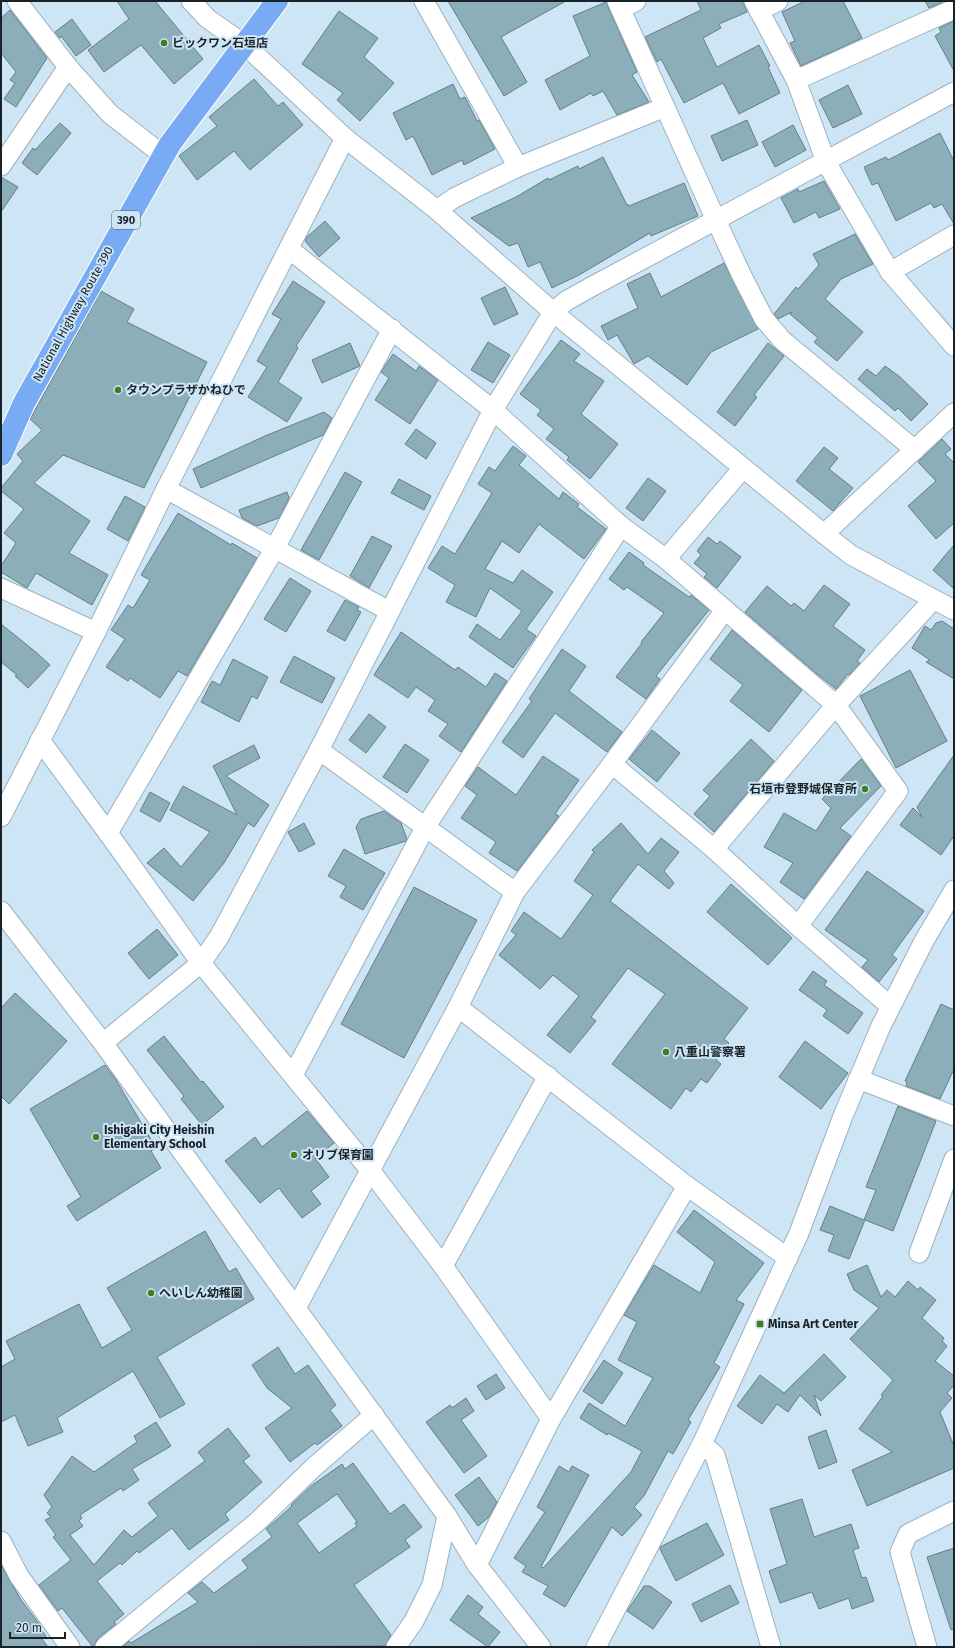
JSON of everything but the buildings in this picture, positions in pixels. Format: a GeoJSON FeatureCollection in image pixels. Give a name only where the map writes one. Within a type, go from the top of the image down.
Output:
{"type":"FeatureCollection","features":[{"type":"Feature","properties":{"kind":"highway","name":"National Highway Route 390"},"geometry":{"type":"LineString","coordinates":[[1,455],[24,403],[163,155],[276,1]]}},
{"type":"Feature","properties":{"kind":"street"},"geometry":{"type":"LineString","coordinates":[[17,1],[68,67],[110,114],[163,155]]}},
{"type":"Feature","properties":{"kind":"street"},"geometry":{"type":"LineString","coordinates":[[191,1],[208,19],[244,44],[345,138],[437,210],[554,312],[824,534],[851,554],[933,600],[954,610]]}},
{"type":"Feature","properties":{"kind":"street"},"geometry":{"type":"LineString","coordinates":[[425,1],[424,2],[518,167]]}},
{"type":"Feature","properties":{"kind":"street"},"geometry":{"type":"LineString","coordinates":[[778,1],[757,6],[796,80],[826,162],[890,272],[954,346]]}},
{"type":"Feature","properties":{"kind":"street"},"geometry":{"type":"LineString","coordinates":[[625,4],[666,107],[716,220],[764,319],[782,340],[915,450]]}},
{"type":"Feature","properties":{"kind":"street"},"geometry":{"type":"LineString","coordinates":[[796,80],[954,9]]}},
{"type":"Feature","properties":{"kind":"street"},"geometry":{"type":"LineString","coordinates":[[1,165],[68,67]]}},
{"type":"Feature","properties":{"kind":"street"},"geometry":{"type":"LineString","coordinates":[[103,1043],[201,963],[219,937],[319,750],[493,410],[554,312],[566,301],[591,287],[954,92]]}},
{"type":"Feature","properties":{"kind":"street"},"geometry":{"type":"LineString","coordinates":[[437,210],[454,198],[518,167],[666,107]]}},
{"type":"Feature","properties":{"kind":"street"},"geometry":{"type":"LineString","coordinates":[[1,817],[345,138]]}},
{"type":"Feature","properties":{"kind":"street"},"geometry":{"type":"LineString","coordinates":[[890,272],[954,235]]}},
{"type":"Feature","properties":{"kind":"street"},"geometry":{"type":"LineString","coordinates":[[289,249],[493,410],[621,526],[666,559],[836,705],[898,791],[798,926]]}},
{"type":"Feature","properties":{"kind":"street"},"geometry":{"type":"LineString","coordinates":[[108,833],[275,548],[392,329]]}},
{"type":"Feature","properties":{"kind":"street"},"geometry":{"type":"LineString","coordinates":[[824,534],[954,413]]}},
{"type":"Feature","properties":{"kind":"street"},"geometry":{"type":"LineString","coordinates":[[666,559],[743,468]]}},
{"type":"Feature","properties":{"kind":"street"},"geometry":{"type":"LineString","coordinates":[[166,489],[389,611]]}},
{"type":"Feature","properties":{"kind":"street"},"geometry":{"type":"LineString","coordinates":[[293,1075],[426,826],[621,526]]}},
{"type":"Feature","properties":{"kind":"street"},"geometry":{"type":"LineString","coordinates":[[1,588],[96,632]]}},
{"type":"Feature","properties":{"kind":"street"},"geometry":{"type":"LineString","coordinates":[[714,849],[836,705],[933,600]]}},
{"type":"Feature","properties":{"kind":"street"},"geometry":{"type":"LineString","coordinates":[[296,1308],[458,1007],[515,892],[612,764],[725,610]]}},
{"type":"Feature","properties":{"kind":"street"},"geometry":{"type":"LineString","coordinates":[[40,740],[201,963],[370,1170],[443,1266],[552,1419]]}},
{"type":"Feature","properties":{"kind":"street"},"geometry":{"type":"LineString","coordinates":[[319,750],[426,826],[515,892]]}},
{"type":"Feature","properties":{"kind":"street"},"geometry":{"type":"LineString","coordinates":[[612,764],[714,849],[798,926],[890,1006]]}},
{"type":"Feature","properties":{"kind":"street"},"geometry":{"type":"LineString","coordinates":[[596,1647],[702,1444],[788,1258],[858,1079],[890,1006],[924,941],[954,890]]}},
{"type":"Feature","properties":{"kind":"street"},"geometry":{"type":"LineString","coordinates":[[1,911],[103,1043],[447,1516],[477,1565],[541,1647]]}},
{"type":"Feature","properties":{"kind":"street"},"geometry":{"type":"LineString","coordinates":[[458,1007],[688,1186],[788,1258]]}},
{"type":"Feature","properties":{"kind":"street"},"geometry":{"type":"LineString","coordinates":[[443,1266],[548,1076]]}},
{"type":"Feature","properties":{"kind":"street"},"geometry":{"type":"LineString","coordinates":[[858,1079],[954,1116]]}},
{"type":"Feature","properties":{"kind":"street"},"geometry":{"type":"LineString","coordinates":[[919,1254],[954,1159]]}},
{"type":"Feature","properties":{"kind":"street"},"geometry":{"type":"LineString","coordinates":[[477,1565],[552,1419],[688,1186]]}},
{"type":"Feature","properties":{"kind":"street"},"geometry":{"type":"LineString","coordinates":[[105,1647],[257,1522],[314,1467],[374,1415]]}},
{"type":"Feature","properties":{"kind":"street"},"geometry":{"type":"LineString","coordinates":[[702,1444],[715,1455],[770,1647]]}},
{"type":"Feature","properties":{"kind":"street"},"geometry":{"type":"LineString","coordinates":[[927,1647],[900,1552],[908,1534],[954,1511]]}},
{"type":"Feature","properties":{"kind":"street"},"geometry":{"type":"LineString","coordinates":[[396,1647],[414,1621],[432,1585],[447,1516]]}},
{"type":"Feature","properties":{"kind":"street"},"geometry":{"type":"LineString","coordinates":[[1,1541],[19,1576],[70,1647]]}},
{"type":"Feature","properties":{"kind":"place","name":"ビックワン石垣店"},"geometry":{"type":"Point","coordinates":[164,43]}},
{"type":"Feature","properties":{"kind":"place","name":"タウンプラザかねひで"},"geometry":{"type":"Point","coordinates":[118,390]}},
{"type":"Feature","properties":{"kind":"place","name":"石垣市登野城保育所"},"geometry":{"type":"Point","coordinates":[865,789]}},
{"type":"Feature","properties":{"kind":"place","name":"八重山警察署"},"geometry":{"type":"Point","coordinates":[666,1052]}},
{"type":"Feature","properties":{"kind":"place","name":"Ishigaki City Heishin Elementary School"},"geometry":{"type":"Point","coordinates":[96,1137]}},
{"type":"Feature","properties":{"kind":"place","name":"オリブ保育園"},"geometry":{"type":"Point","coordinates":[294,1155]}},
{"type":"Feature","properties":{"kind":"place","name":"へいしん幼稚園"},"geometry":{"type":"Point","coordinates":[151,1293]}},
{"type":"Feature","properties":{"kind":"place","name":"Minsa Art Center"},"geometry":{"type":"Point","coordinates":[760,1324]}}]}
